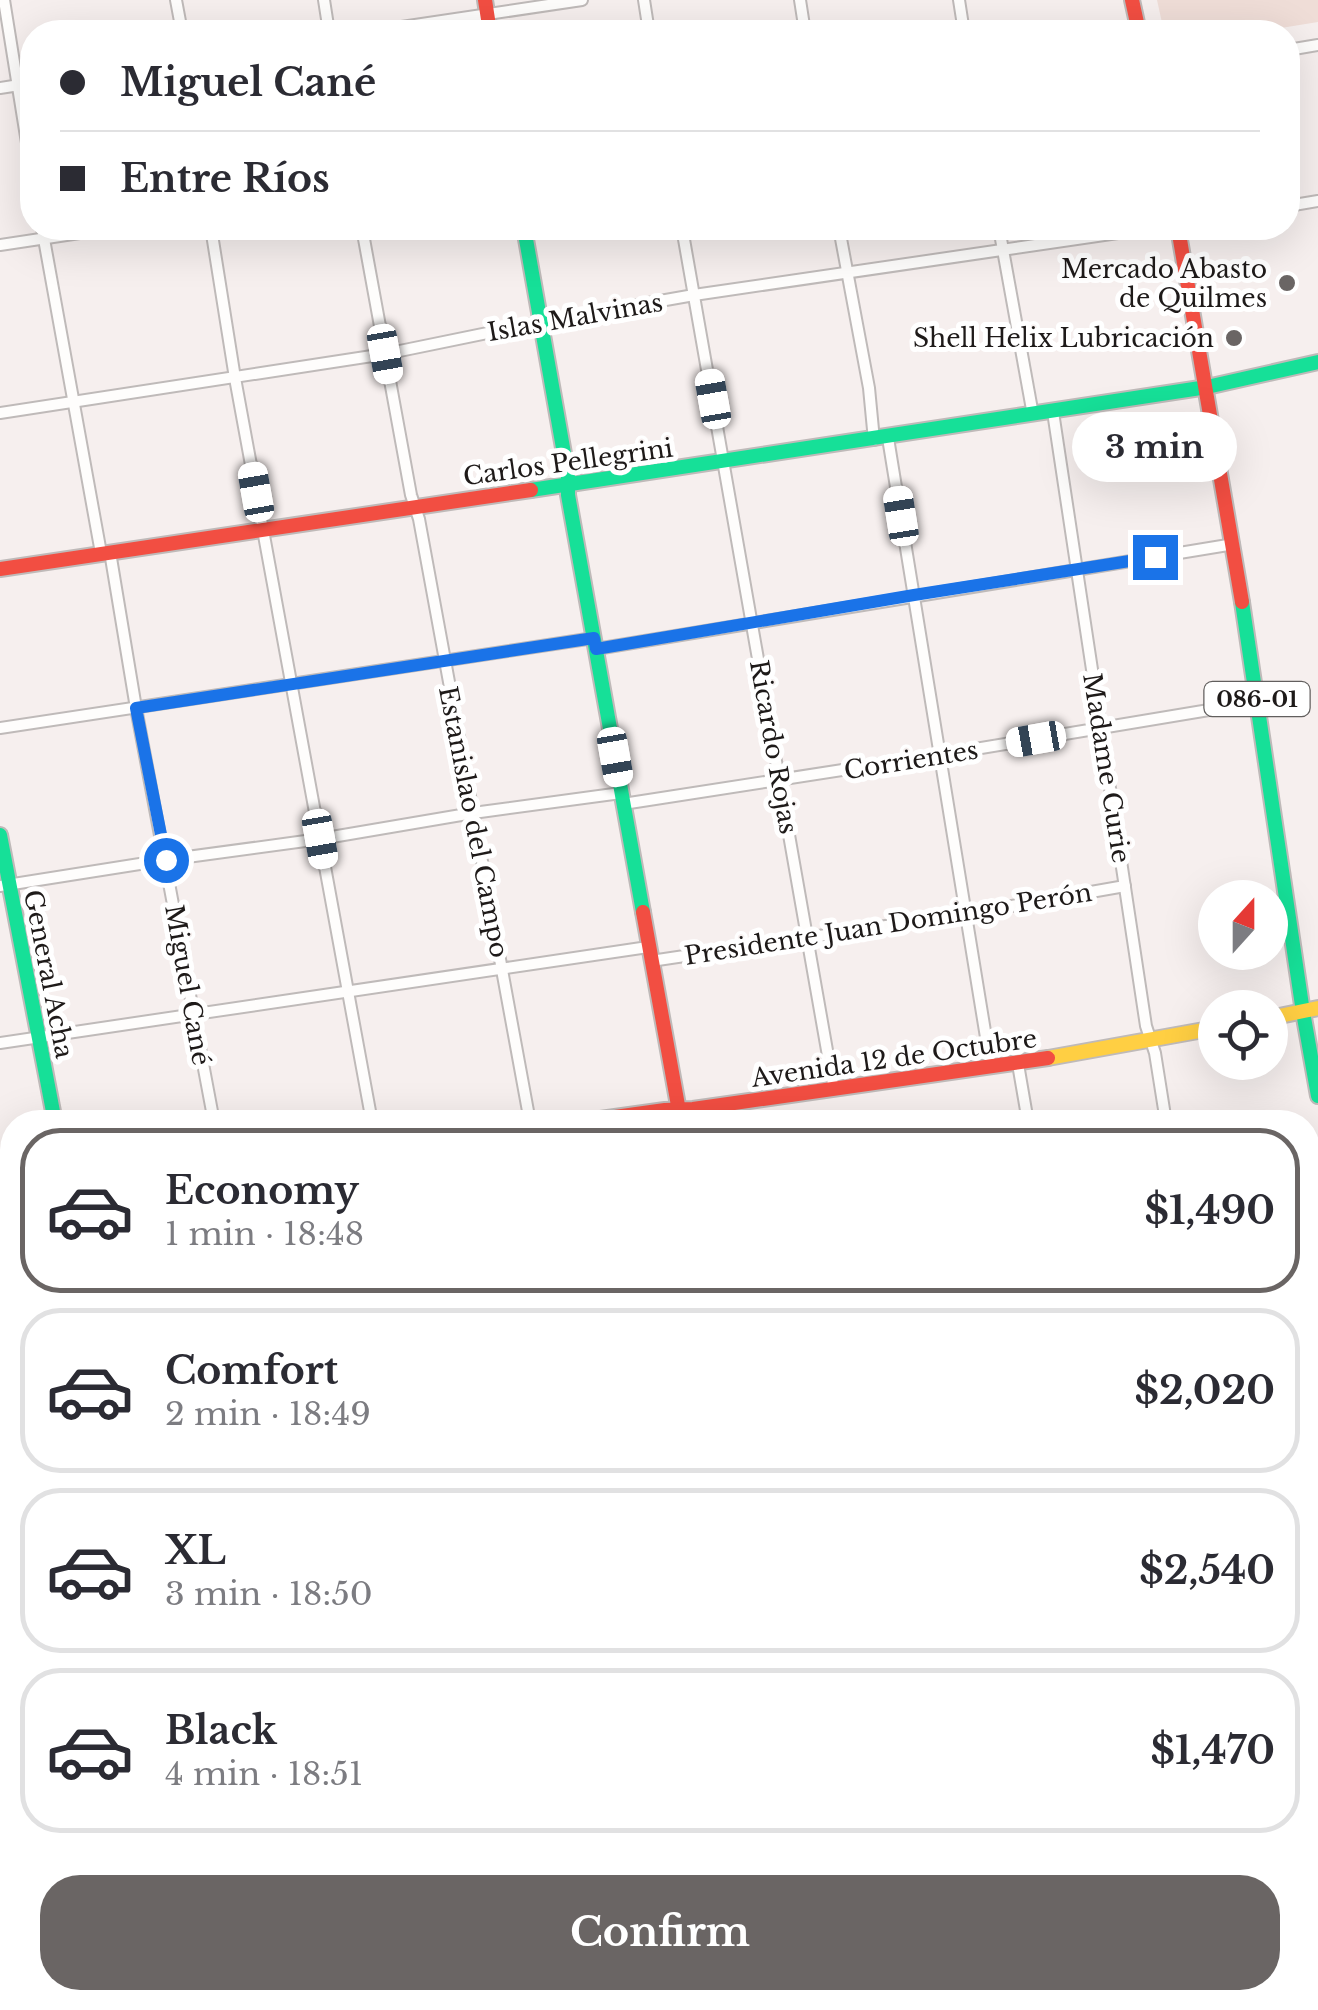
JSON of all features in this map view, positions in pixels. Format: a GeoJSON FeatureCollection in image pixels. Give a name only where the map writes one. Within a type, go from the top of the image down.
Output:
{"type":"FeatureCollection","features":[{"type":"Feature","properties":{"kind":"street"},"geometry":{"type":"LineString","coordinates":[[4,0],[20,98]]}},
{"type":"Feature","properties":{"kind":"street"},"geometry":{"type":"LineString","coordinates":[[425,20],[486,7],[582,0]]}},
{"type":"Feature","properties":{"kind":"street"},"geometry":{"type":"LineString","coordinates":[[0,88],[18,85]]}},
{"type":"Feature","properties":{"kind":"street","name":"Miguel Cané"},"geometry":{"type":"LineString","coordinates":[[43,240],[212,1110]]}},
{"type":"Feature","properties":{"kind":"street"},"geometry":{"type":"LineString","coordinates":[[214,240],[235,378],[370,1110]]}},
{"type":"Feature","properties":{"kind":"street","name":"Estanislao del Campo"},"geometry":{"type":"LineString","coordinates":[[364,240],[528,1110]]}},
{"type":"Feature","properties":{"kind":"street"},"geometry":{"type":"LineString","coordinates":[[526,240],[678,1110]]}},
{"type":"Feature","properties":{"kind":"street","name":"Ricardo Rojas"},"geometry":{"type":"LineString","coordinates":[[684,240],[834,1090]]}},
{"type":"Feature","properties":{"kind":"street"},"geometry":{"type":"LineString","coordinates":[[840,240],[914,595],[991,1068]]}},
{"type":"Feature","properties":{"kind":"street"},"geometry":{"type":"LineString","coordinates":[[1000,240],[1033,415]]}},
{"type":"Feature","properties":{"kind":"street","name":"Islas Malvinas"},"geometry":{"type":"LineString","coordinates":[[0,414],[385,354],[694,296],[1066,240]]}},
{"type":"Feature","properties":{"kind":"street","name":"086-01"},"geometry":{"type":"LineString","coordinates":[[1180,240],[1310,1010],[1318,1096]]}},
{"type":"Feature","properties":{"kind":"street","name":"Carlos Pellegrini"},"geometry":{"type":"LineString","coordinates":[[0,569],[882,439],[1207,387],[1318,362]]}},
{"type":"Feature","properties":{"kind":"street","name":"Madame Curie"},"geometry":{"type":"LineString","coordinates":[[1053,412],[1146,1026],[1155,1053],[1164,1110]]}},
{"type":"Feature","properties":{"kind":"street"},"geometry":{"type":"LineString","coordinates":[[0,728],[444,661],[752,623],[1234,544]]}},
{"type":"Feature","properties":{"kind":"street","name":"Corrientes"},"geometry":{"type":"LineString","coordinates":[[4,885],[473,813],[780,780],[1257,702]]}},
{"type":"Feature","properties":{"kind":"street","name":"General Acha"},"geometry":{"type":"LineString","coordinates":[[0,834],[4,885],[53,1110]]}},
{"type":"Feature","properties":{"kind":"street","name":"Presidente Juan Domingo Perón"},"geometry":{"type":"LineString","coordinates":[[0,1044],[502,968],[806,937],[1125,886]]}},
{"type":"Feature","properties":{"kind":"street","name":"Avenida 12 de Octubre"},"geometry":{"type":"LineString","coordinates":[[694,1110],[1018,1064],[1198,1031]]}},
{"type":"Feature","properties":{"kind":"street"},"geometry":{"type":"LineString","coordinates":[[1018,1064],[1026,1110]]}},
{"type":"Feature","properties":{"kind":"shaded area"},"geometry":{"type":"Polygon","coordinates":[[[1157,0],[1318,0],[1318,22],[1300,25],[1300,20],[1161,20],[1157,0]]]}},
{"type":"Feature","properties":{"kind":"traffic: fast"},"geometry":{"type":"LineString","coordinates":[[526,240],[643,912]]}},
{"type":"Feature","properties":{"kind":"traffic: fast"},"geometry":{"type":"LineString","coordinates":[[531,490],[1207,387],[1318,362]]}},
{"type":"Feature","properties":{"kind":"traffic: fast"},"geometry":{"type":"LineString","coordinates":[[1242,602],[1318,1096]]}},
{"type":"Feature","properties":{"kind":"traffic: fast"},"geometry":{"type":"LineString","coordinates":[[0,835],[53,1110]]}},
{"type":"Feature","properties":{"kind":"traffic: slow"},"geometry":{"type":"LineString","coordinates":[[1288,1014],[1318,1008]]}},
{"type":"Feature","properties":{"kind":"traffic: slow"},"geometry":{"type":"LineString","coordinates":[[1048,1058],[1198,1031]]}},
{"type":"Feature","properties":{"kind":"traffic: jam"},"geometry":{"type":"LineString","coordinates":[[485,0],[488,20]]}},
{"type":"Feature","properties":{"kind":"traffic: jam"},"geometry":{"type":"LineString","coordinates":[[1132,0],[1136,20]]}},
{"type":"Feature","properties":{"kind":"traffic: jam"},"geometry":{"type":"LineString","coordinates":[[1180,240],[1242,602]]}},
{"type":"Feature","properties":{"kind":"traffic: jam"},"geometry":{"type":"LineString","coordinates":[[0,569],[531,490]]}},
{"type":"Feature","properties":{"kind":"traffic: jam"},"geometry":{"type":"LineString","coordinates":[[643,912],[679,1110]]}},
{"type":"Feature","properties":{"kind":"traffic: jam"},"geometry":{"type":"LineString","coordinates":[[665,1110],[1048,1058]]}},
{"type":"Feature","properties":{"kind":"place","name":"Mercado Abasto de Quilmes"},"geometry":{"type":"Point","coordinates":[1287,283]}},
{"type":"Feature","properties":{"kind":"place","name":"Shell Helix Lubricación"},"geometry":{"type":"Point","coordinates":[1234,338]}},
{"type":"Feature","properties":{"kind":"route"},"geometry":{"type":"LineString","coordinates":[[166,860],[136,708],[594,638],[596,649],[1155,557]]}}]}
